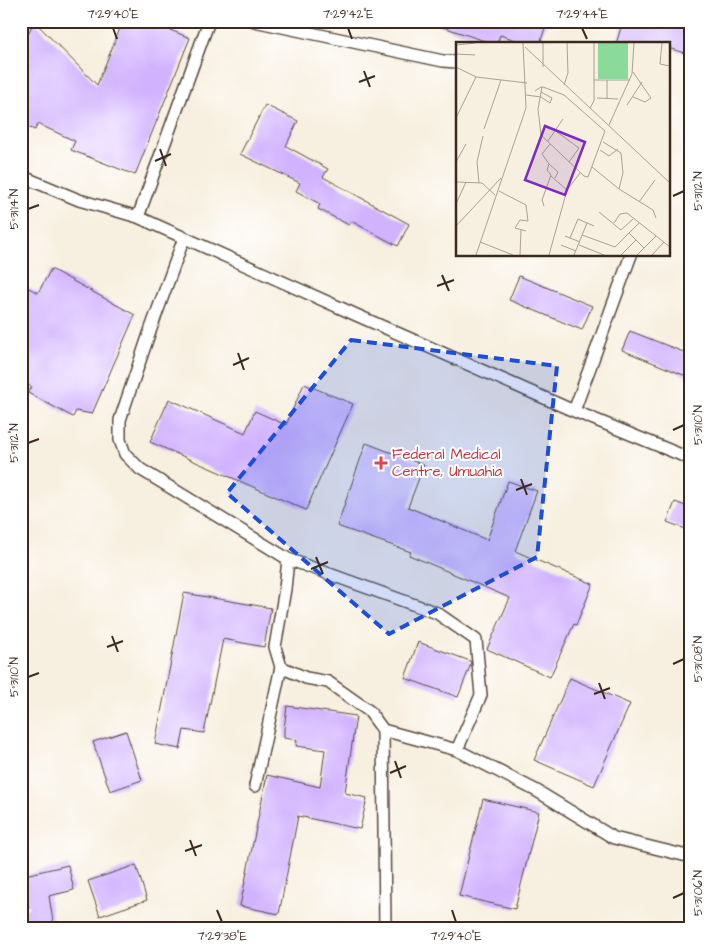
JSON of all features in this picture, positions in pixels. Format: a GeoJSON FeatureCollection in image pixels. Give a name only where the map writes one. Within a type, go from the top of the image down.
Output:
{"type":"FeatureCollection","features":[{"type":"Feature","properties":{"kind":"lane"},"geometry":{"type":"LineString","coordinates":[[138,217],[209,21]]}},
{"type":"Feature","properties":{"kind":"lane"},"geometry":{"type":"LineString","coordinates":[[254,21],[443,61],[456,62]]}},
{"type":"Feature","properties":{"kind":"lane"},"geometry":{"type":"LineString","coordinates":[[21,176],[79,200],[138,217],[574,411],[691,459]]}},
{"type":"Feature","properties":{"kind":"lane"},"geometry":{"type":"LineString","coordinates":[[184,238],[120,420],[120,440],[125,454],[140,468],[288,559],[437,613],[476,640],[481,695],[457,750]]}},
{"type":"Feature","properties":{"kind":"lane"},"geometry":{"type":"LineString","coordinates":[[574,411],[631,256]]}},
{"type":"Feature","properties":{"kind":"lane"},"geometry":{"type":"LineString","coordinates":[[255,786],[281,668],[274,647],[285,589],[288,559]]}},
{"type":"Feature","properties":{"kind":"lane"},"geometry":{"type":"LineString","coordinates":[[281,668],[306,678],[328,682],[369,711],[383,730],[385,928]]}},
{"type":"Feature","properties":{"kind":"lane"},"geometry":{"type":"LineString","coordinates":[[383,730],[457,750],[537,791],[614,838],[691,857]]}},
{"type":"Feature","properties":{"kind":"highlighted area"},"geometry":{"type":"Polygon","coordinates":[[[351,340],[557,366],[537,557],[389,634],[227,493],[351,340]]]}},
{"type":"Feature","properties":{"kind":"building"},"geometry":{"type":"Polygon","coordinates":[[[34,21],[97,85],[123,21],[148,21],[190,38],[135,175],[71,150],[75,141],[38,124],[35,130],[21,124],[21,49],[34,21]]]}},
{"type":"Feature","properties":{"kind":"building"},"geometry":{"type":"Polygon","coordinates":[[[437,21],[547,21],[541,42],[522,42],[500,35],[498,42],[488,42],[437,25],[437,21]]]}},
{"type":"Feature","properties":{"kind":"building"},"geometry":{"type":"Polygon","coordinates":[[[623,21],[691,21],[691,55],[670,49],[670,42],[617,42],[623,21]]]}},
{"type":"Feature","properties":{"kind":"building"},"geometry":{"type":"Polygon","coordinates":[[[265,105],[298,121],[286,146],[328,169],[323,177],[409,224],[398,246],[351,221],[349,225],[318,209],[320,204],[296,191],[300,183],[240,154],[265,105]]]}},
{"type":"Feature","properties":{"kind":"building"},"geometry":{"type":"Polygon","coordinates":[[[51,269],[135,315],[92,414],[76,411],[73,417],[28,393],[32,387],[21,381],[21,303],[29,288],[38,293],[51,269]]]}},
{"type":"Feature","properties":{"kind":"building"},"geometry":{"type":"Polygon","coordinates":[[[519,276],[592,306],[582,330],[509,300],[519,276]]]}},
{"type":"Feature","properties":{"kind":"building"},"geometry":{"type":"Polygon","coordinates":[[[630,331],[691,355],[691,378],[622,350],[630,331]]]}},
{"type":"Feature","properties":{"kind":"building"},"geometry":{"type":"Polygon","coordinates":[[[304,384],[353,404],[306,510],[150,442],[169,399],[245,433],[255,411],[286,425],[304,384]]]}},
{"type":"Feature","properties":{"kind":"building"},"geometry":{"type":"Polygon","coordinates":[[[366,443],[424,465],[408,507],[487,540],[508,481],[537,491],[515,551],[593,584],[576,625],[574,624],[550,677],[487,649],[510,598],[409,555],[411,552],[337,526],[366,443]]]}},
{"type":"Feature","properties":{"kind":"building"},"geometry":{"type":"Polygon","coordinates":[[[675,502],[691,508],[691,531],[667,522],[675,502]]]}},
{"type":"Feature","properties":{"kind":"building"},"geometry":{"type":"Polygon","coordinates":[[[184,593],[271,608],[264,647],[223,639],[204,733],[184,730],[180,749],[155,744],[184,593]]]}},
{"type":"Feature","properties":{"kind":"building"},"geometry":{"type":"Polygon","coordinates":[[[418,642],[470,661],[471,664],[458,697],[405,678],[418,642]]]}},
{"type":"Feature","properties":{"kind":"building"},"geometry":{"type":"Polygon","coordinates":[[[570,678],[630,704],[594,786],[534,760],[570,678]]]}},
{"type":"Feature","properties":{"kind":"building"},"geometry":{"type":"Polygon","coordinates":[[[287,706],[356,716],[345,793],[367,798],[360,829],[298,816],[279,914],[240,906],[267,775],[320,787],[325,750],[296,746],[297,740],[284,738],[287,706]]]}},
{"type":"Feature","properties":{"kind":"building"},"geometry":{"type":"Polygon","coordinates":[[[126,731],[142,780],[110,791],[93,742],[126,731]]]}},
{"type":"Feature","properties":{"kind":"building"},"geometry":{"type":"Polygon","coordinates":[[[483,799],[539,812],[515,909],[459,896],[483,799]]]}},
{"type":"Feature","properties":{"kind":"building"},"geometry":{"type":"Polygon","coordinates":[[[68,865],[74,890],[49,896],[54,928],[21,928],[21,910],[29,908],[21,876],[68,865]]]}},
{"type":"Feature","properties":{"kind":"building"},"geometry":{"type":"Polygon","coordinates":[[[136,865],[147,900],[100,916],[88,881],[136,865]]]}},
{"type":"Feature","properties":{"kind":"place","name":"Federal Medical Centre, Umuahia"},"geometry":{"type":"Point","coordinates":[381,463]}}]}
